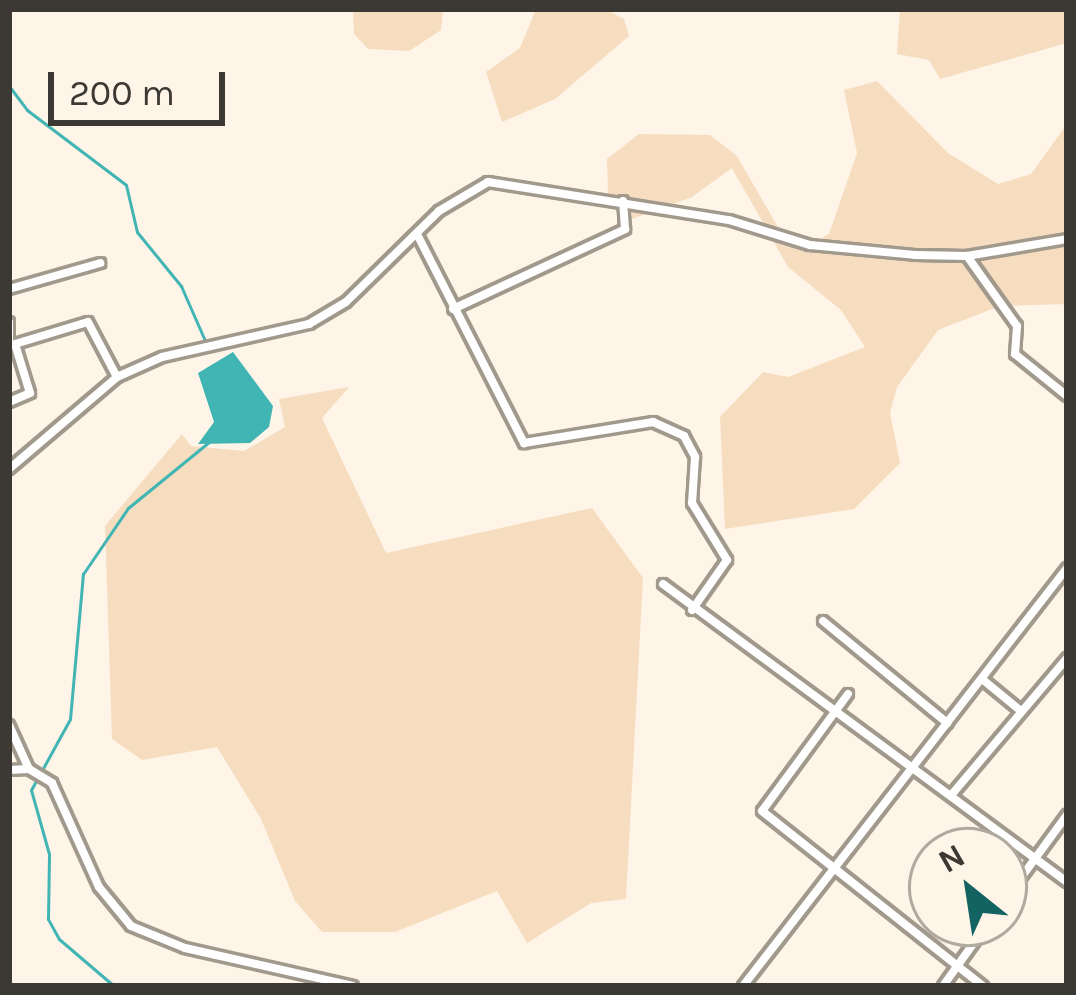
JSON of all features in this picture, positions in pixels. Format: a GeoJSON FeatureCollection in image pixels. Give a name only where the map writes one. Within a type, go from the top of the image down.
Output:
{"type":"FeatureCollection","features":[{"type":"Feature","properties":{"kind":"street"},"geometry":{"type":"LineString","coordinates":[[9,469],[117,377],[162,357],[310,324],[380,275],[458,196],[488,182],[622,201],[810,244],[968,256],[1067,239]]}},
{"type":"Feature","properties":{"kind":"street"},"geometry":{"type":"LineString","coordinates":[[453,309],[625,229],[622,201]]}},
{"type":"Feature","properties":{"kind":"street"},"geometry":{"type":"LineString","coordinates":[[417,236],[524,443],[653,422],[684,436],[694,457],[692,503],[727,560],[692,610]]}},
{"type":"Feature","properties":{"kind":"street"},"geometry":{"type":"LineString","coordinates":[[968,256],[1016,326],[1016,354],[1065,390]]}},
{"type":"Feature","properties":{"kind":"street"},"geometry":{"type":"LineString","coordinates":[[9,289],[100,263]]}},
{"type":"Feature","properties":{"kind":"street"},"geometry":{"type":"LineString","coordinates":[[9,322],[12,345],[30,393],[9,402]]}},
{"type":"Feature","properties":{"kind":"street"},"geometry":{"type":"LineString","coordinates":[[12,345],[92,323],[117,377]]}},
{"type":"Feature","properties":{"kind":"street"},"geometry":{"type":"LineString","coordinates":[[743,986],[1067,568]]}},
{"type":"Feature","properties":{"kind":"street"},"geometry":{"type":"LineString","coordinates":[[664,584],[692,610],[953,793],[1067,882]]}},
{"type":"Feature","properties":{"kind":"street"},"geometry":{"type":"LineString","coordinates":[[823,621],[947,724]]}},
{"type":"Feature","properties":{"kind":"street"},"geometry":{"type":"LineString","coordinates":[[953,793],[1066,662]]}},
{"type":"Feature","properties":{"kind":"street"},"geometry":{"type":"LineString","coordinates":[[982,679],[1021,711]]}},
{"type":"Feature","properties":{"kind":"street"},"geometry":{"type":"LineString","coordinates":[[848,694],[761,811],[829,872],[983,986]]}},
{"type":"Feature","properties":{"kind":"street"},"geometry":{"type":"LineString","coordinates":[[9,725],[29,769],[58,792],[99,887],[131,926],[185,948],[353,986]]}},
{"type":"Feature","properties":{"kind":"street"},"geometry":{"type":"LineString","coordinates":[[9,770],[29,769]]}},
{"type":"Feature","properties":{"kind":"street"},"geometry":{"type":"LineString","coordinates":[[1028,868],[1067,815]]}},
{"type":"Feature","properties":{"kind":"street"},"geometry":{"type":"LineString","coordinates":[[943,986],[971,947]]}},
{"type":"Feature","properties":{"kind":"shaded area"},"geometry":{"type":"Polygon","coordinates":[[[353,9],[443,9],[441,30],[409,51],[368,49],[354,34],[353,9]]]}},
{"type":"Feature","properties":{"kind":"shaded area"},"geometry":{"type":"Polygon","coordinates":[[[536,9],[605,9],[624,19],[629,36],[555,99],[502,122],[486,72],[520,48],[536,9]]]}},
{"type":"Feature","properties":{"kind":"shaded area"},"geometry":{"type":"Polygon","coordinates":[[[900,9],[1067,9],[1067,43],[940,79],[929,60],[897,54],[900,9]]]}},
{"type":"Feature","properties":{"kind":"shaded area"},"geometry":{"type":"Polygon","coordinates":[[[877,81],[948,153],[998,184],[1031,174],[1067,124],[1067,304],[1000,306],[938,330],[897,387],[890,413],[900,463],[854,509],[725,529],[720,417],[763,372],[788,377],[865,347],[841,310],[788,267],[732,168],[692,197],[632,219],[608,194],[607,159],[639,134],[710,135],[737,156],[783,236],[810,245],[829,234],[857,153],[844,90],[877,81]]]}},
{"type":"Feature","properties":{"kind":"shaded area"},"geometry":{"type":"Polygon","coordinates":[[[349,387],[322,418],[386,553],[592,508],[643,578],[626,899],[591,903],[527,943],[497,891],[395,932],[322,932],[295,901],[261,819],[217,747],[142,760],[112,739],[105,526],[182,434],[191,446],[244,451],[285,427],[279,399],[349,387]]]}},
{"type":"Feature","properties":{"kind":"water"},"geometry":{"type":"Polygon","coordinates":[[[233,352],[273,406],[269,427],[250,443],[198,444],[214,422],[198,373],[233,352]]]}},
{"type":"Feature","properties":{"kind":"waterway"},"geometry":{"type":"LineString","coordinates":[[9,86],[27,110],[126,185],[137,232],[181,286],[206,343]]}},
{"type":"Feature","properties":{"kind":"waterway"},"geometry":{"type":"LineString","coordinates":[[114,986],[59,939],[48,919],[49,854],[31,790],[70,719],[83,574],[128,508],[209,442]]}}]}
